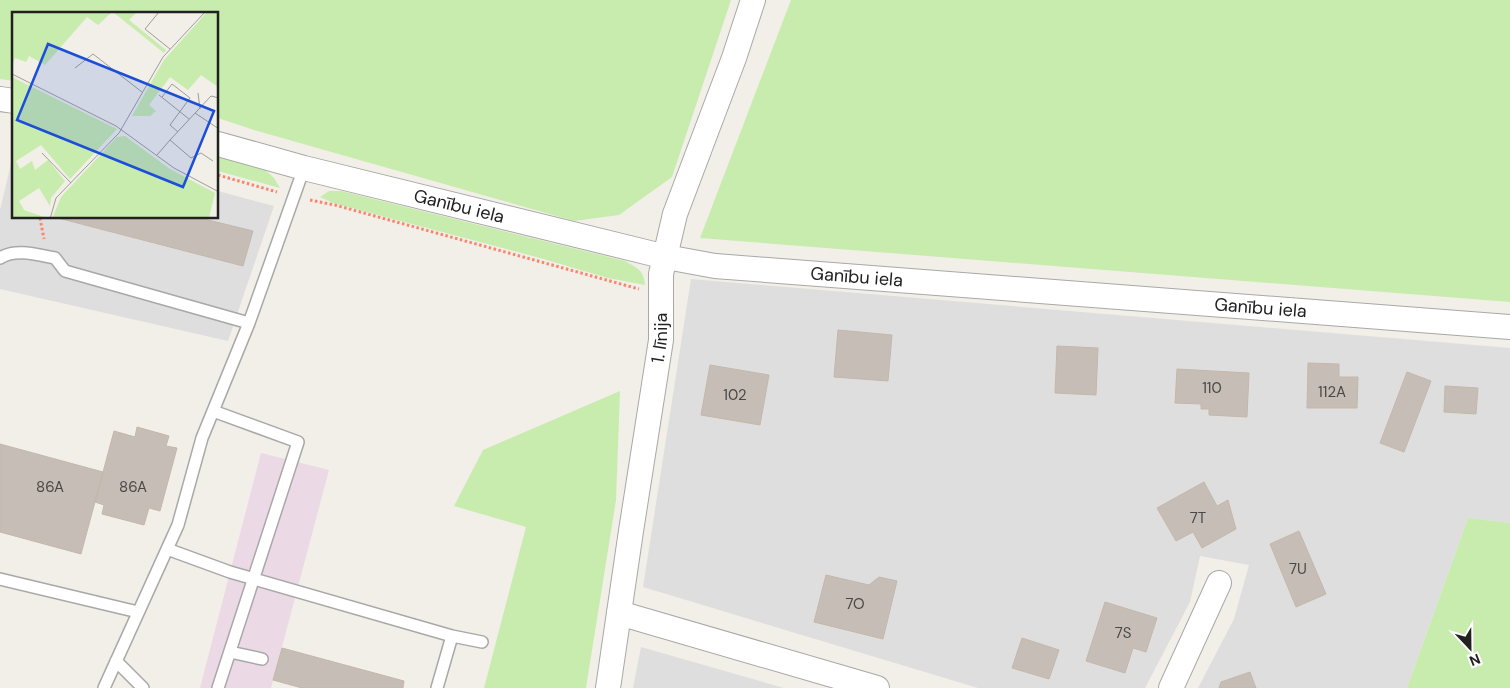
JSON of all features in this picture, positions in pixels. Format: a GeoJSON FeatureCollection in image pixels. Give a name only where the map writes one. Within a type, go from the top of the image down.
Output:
{"type":"FeatureCollection","features":[{"type":"Feature","properties":{"kind":"street","name":"1. līnija"},"geometry":{"type":"LineString","coordinates":[[608,688],[661,340],[661,274],[674,214],[734,58],[753,0]]}},
{"type":"Feature","properties":{"kind":"street","name":"Ganību iela"},"geometry":{"type":"LineString","coordinates":[[219,144],[304,168],[666,257],[725,266],[1510,327]]}},
{"type":"Feature","properties":{"kind":"street"},"geometry":{"type":"LineString","coordinates":[[1171,688],[1219,583]]}},
{"type":"Feature","properties":{"kind":"street"},"geometry":{"type":"LineString","coordinates":[[619,613],[877,688]]}},
{"type":"Feature","properties":{"kind":"lane"},"geometry":{"type":"LineString","coordinates":[[104,688],[178,526],[202,438],[249,323],[304,168]]}},
{"type":"Feature","properties":{"kind":"lane"},"geometry":{"type":"LineString","coordinates":[[0,258],[5,255],[27,253],[55,258],[65,270],[249,323]]}},
{"type":"Feature","properties":{"kind":"lane"},"geometry":{"type":"LineString","coordinates":[[213,411],[298,442],[218,688]]}},
{"type":"Feature","properties":{"kind":"lane"},"geometry":{"type":"LineString","coordinates":[[167,548],[253,579],[452,636],[482,642]]}},
{"type":"Feature","properties":{"kind":"lane"},"geometry":{"type":"LineString","coordinates":[[0,579],[138,612]]}},
{"type":"Feature","properties":{"kind":"lane"},"geometry":{"type":"LineString","coordinates":[[437,688],[452,636]]}},
{"type":"Feature","properties":{"kind":"lane"},"geometry":{"type":"LineString","coordinates":[[230,652],[262,659]]}},
{"type":"Feature","properties":{"kind":"lane"},"geometry":{"type":"LineString","coordinates":[[116,661],[143,688]]}},
{"type":"Feature","properties":{"kind":"path"},"geometry":{"type":"LineString","coordinates":[[219,175],[335,205],[621,285],[662,294]]}},
{"type":"Feature","properties":{"kind":"shaded area"},"geometry":{"type":"Polygon","coordinates":[[[12,159],[12,219],[219,219],[219,191],[274,206],[228,341],[0,289],[0,210],[12,159]]]}},
{"type":"Feature","properties":{"kind":"shaded area"},"geometry":{"type":"Polygon","coordinates":[[[691,279],[1510,348],[1510,523],[1468,518],[1407,688],[1198,688],[1234,619],[1249,565],[1200,556],[1190,602],[1145,688],[978,688],[643,587],[691,279]]]}},
{"type":"Feature","properties":{"kind":"shaded area"},"geometry":{"type":"Polygon","coordinates":[[[261,453],[329,470],[271,688],[200,688],[261,453]]]}},
{"type":"Feature","properties":{"kind":"shaded area"},"geometry":{"type":"Polygon","coordinates":[[[641,647],[784,688],[633,688],[641,647]]]}},
{"type":"Feature","properties":{"kind":"green space"},"geometry":{"type":"Polygon","coordinates":[[[0,0],[731,0],[672,177],[619,215],[574,221],[219,118],[219,12],[12,12],[12,81],[0,79],[0,0]]]}},
{"type":"Feature","properties":{"kind":"green space"},"geometry":{"type":"Polygon","coordinates":[[[791,0],[1510,0],[1510,302],[700,238],[791,0]]]}},
{"type":"Feature","properties":{"kind":"green space"},"geometry":{"type":"Polygon","coordinates":[[[219,156],[265,170],[274,178],[280,188],[219,171],[219,156]]]}},
{"type":"Feature","properties":{"kind":"green space"},"geometry":{"type":"Polygon","coordinates":[[[329,191],[341,191],[625,261],[641,273],[645,285],[608,278],[333,203],[320,197],[329,191]]]}},
{"type":"Feature","properties":{"kind":"green space"},"geometry":{"type":"Polygon","coordinates":[[[620,391],[616,500],[586,688],[484,688],[526,527],[454,506],[483,450],[620,391]]]}},
{"type":"Feature","properties":{"kind":"green space"},"geometry":{"type":"Polygon","coordinates":[[[1468,518],[1510,523],[1510,688],[1407,688],[1468,518]]]}},
{"type":"Feature","properties":{"kind":"building"},"geometry":{"type":"Polygon","coordinates":[[[62,219],[204,219],[253,231],[243,266],[62,219]]]}},
{"type":"Feature","properties":{"kind":"building"},"geometry":{"type":"Polygon","coordinates":[[[838,330],[892,335],[888,381],[834,377],[838,330]]]}},
{"type":"Feature","properties":{"kind":"building"},"geometry":{"type":"Polygon","coordinates":[[[1057,346],[1098,348],[1096,395],[1055,393],[1057,346]]]}},
{"type":"Feature","properties":{"kind":"building"},"geometry":{"type":"Polygon","coordinates":[[[1308,363],[1339,364],[1339,377],[1358,377],[1357,408],[1307,408],[1308,363]]]}},
{"type":"Feature","properties":{"kind":"building"},"geometry":{"type":"Polygon","coordinates":[[[710,365],[769,375],[760,425],[701,415],[710,365]]]}},
{"type":"Feature","properties":{"kind":"building"},"geometry":{"type":"Polygon","coordinates":[[[1177,369],[1249,373],[1247,417],[1209,415],[1209,409],[1201,409],[1201,404],[1175,403],[1177,369]]]}},
{"type":"Feature","properties":{"kind":"building"},"geometry":{"type":"Polygon","coordinates":[[[1407,372],[1431,381],[1404,452],[1380,443],[1407,372]]]}},
{"type":"Feature","properties":{"kind":"building"},"geometry":{"type":"Polygon","coordinates":[[[1445,386],[1478,388],[1476,414],[1444,412],[1445,386]]]}},
{"type":"Feature","properties":{"kind":"building"},"geometry":{"type":"Polygon","coordinates":[[[137,427],[169,436],[166,446],[177,448],[160,511],[149,508],[144,525],[102,514],[104,505],[95,502],[114,431],[135,437],[137,427]]]}},
{"type":"Feature","properties":{"kind":"building"},"geometry":{"type":"Polygon","coordinates":[[[0,444],[103,472],[81,554],[0,532],[0,444]]]}},
{"type":"Feature","properties":{"kind":"building"},"geometry":{"type":"Polygon","coordinates":[[[1204,482],[1217,506],[1228,500],[1236,529],[1202,548],[1193,532],[1176,541],[1157,508],[1204,482]]]}},
{"type":"Feature","properties":{"kind":"building"},"geometry":{"type":"Polygon","coordinates":[[[1299,531],[1326,594],[1296,607],[1270,544],[1299,531]]]}},
{"type":"Feature","properties":{"kind":"building"},"geometry":{"type":"Polygon","coordinates":[[[826,575],[869,585],[879,577],[897,581],[883,639],[814,622],[826,575]]]}},
{"type":"Feature","properties":{"kind":"building"},"geometry":{"type":"Polygon","coordinates":[[[1105,602],[1157,618],[1146,652],[1133,648],[1125,673],[1086,661],[1105,602]]]}},
{"type":"Feature","properties":{"kind":"building"},"geometry":{"type":"Polygon","coordinates":[[[1022,638],[1059,650],[1049,679],[1012,668],[1022,638]]]}},
{"type":"Feature","properties":{"kind":"building"},"geometry":{"type":"Polygon","coordinates":[[[282,648],[404,681],[403,688],[302,688],[273,680],[282,648]]]}},
{"type":"Feature","properties":{"kind":"building"},"geometry":{"type":"Polygon","coordinates":[[[1250,672],[1256,688],[1219,688],[1221,682],[1250,672]]]}}]}
